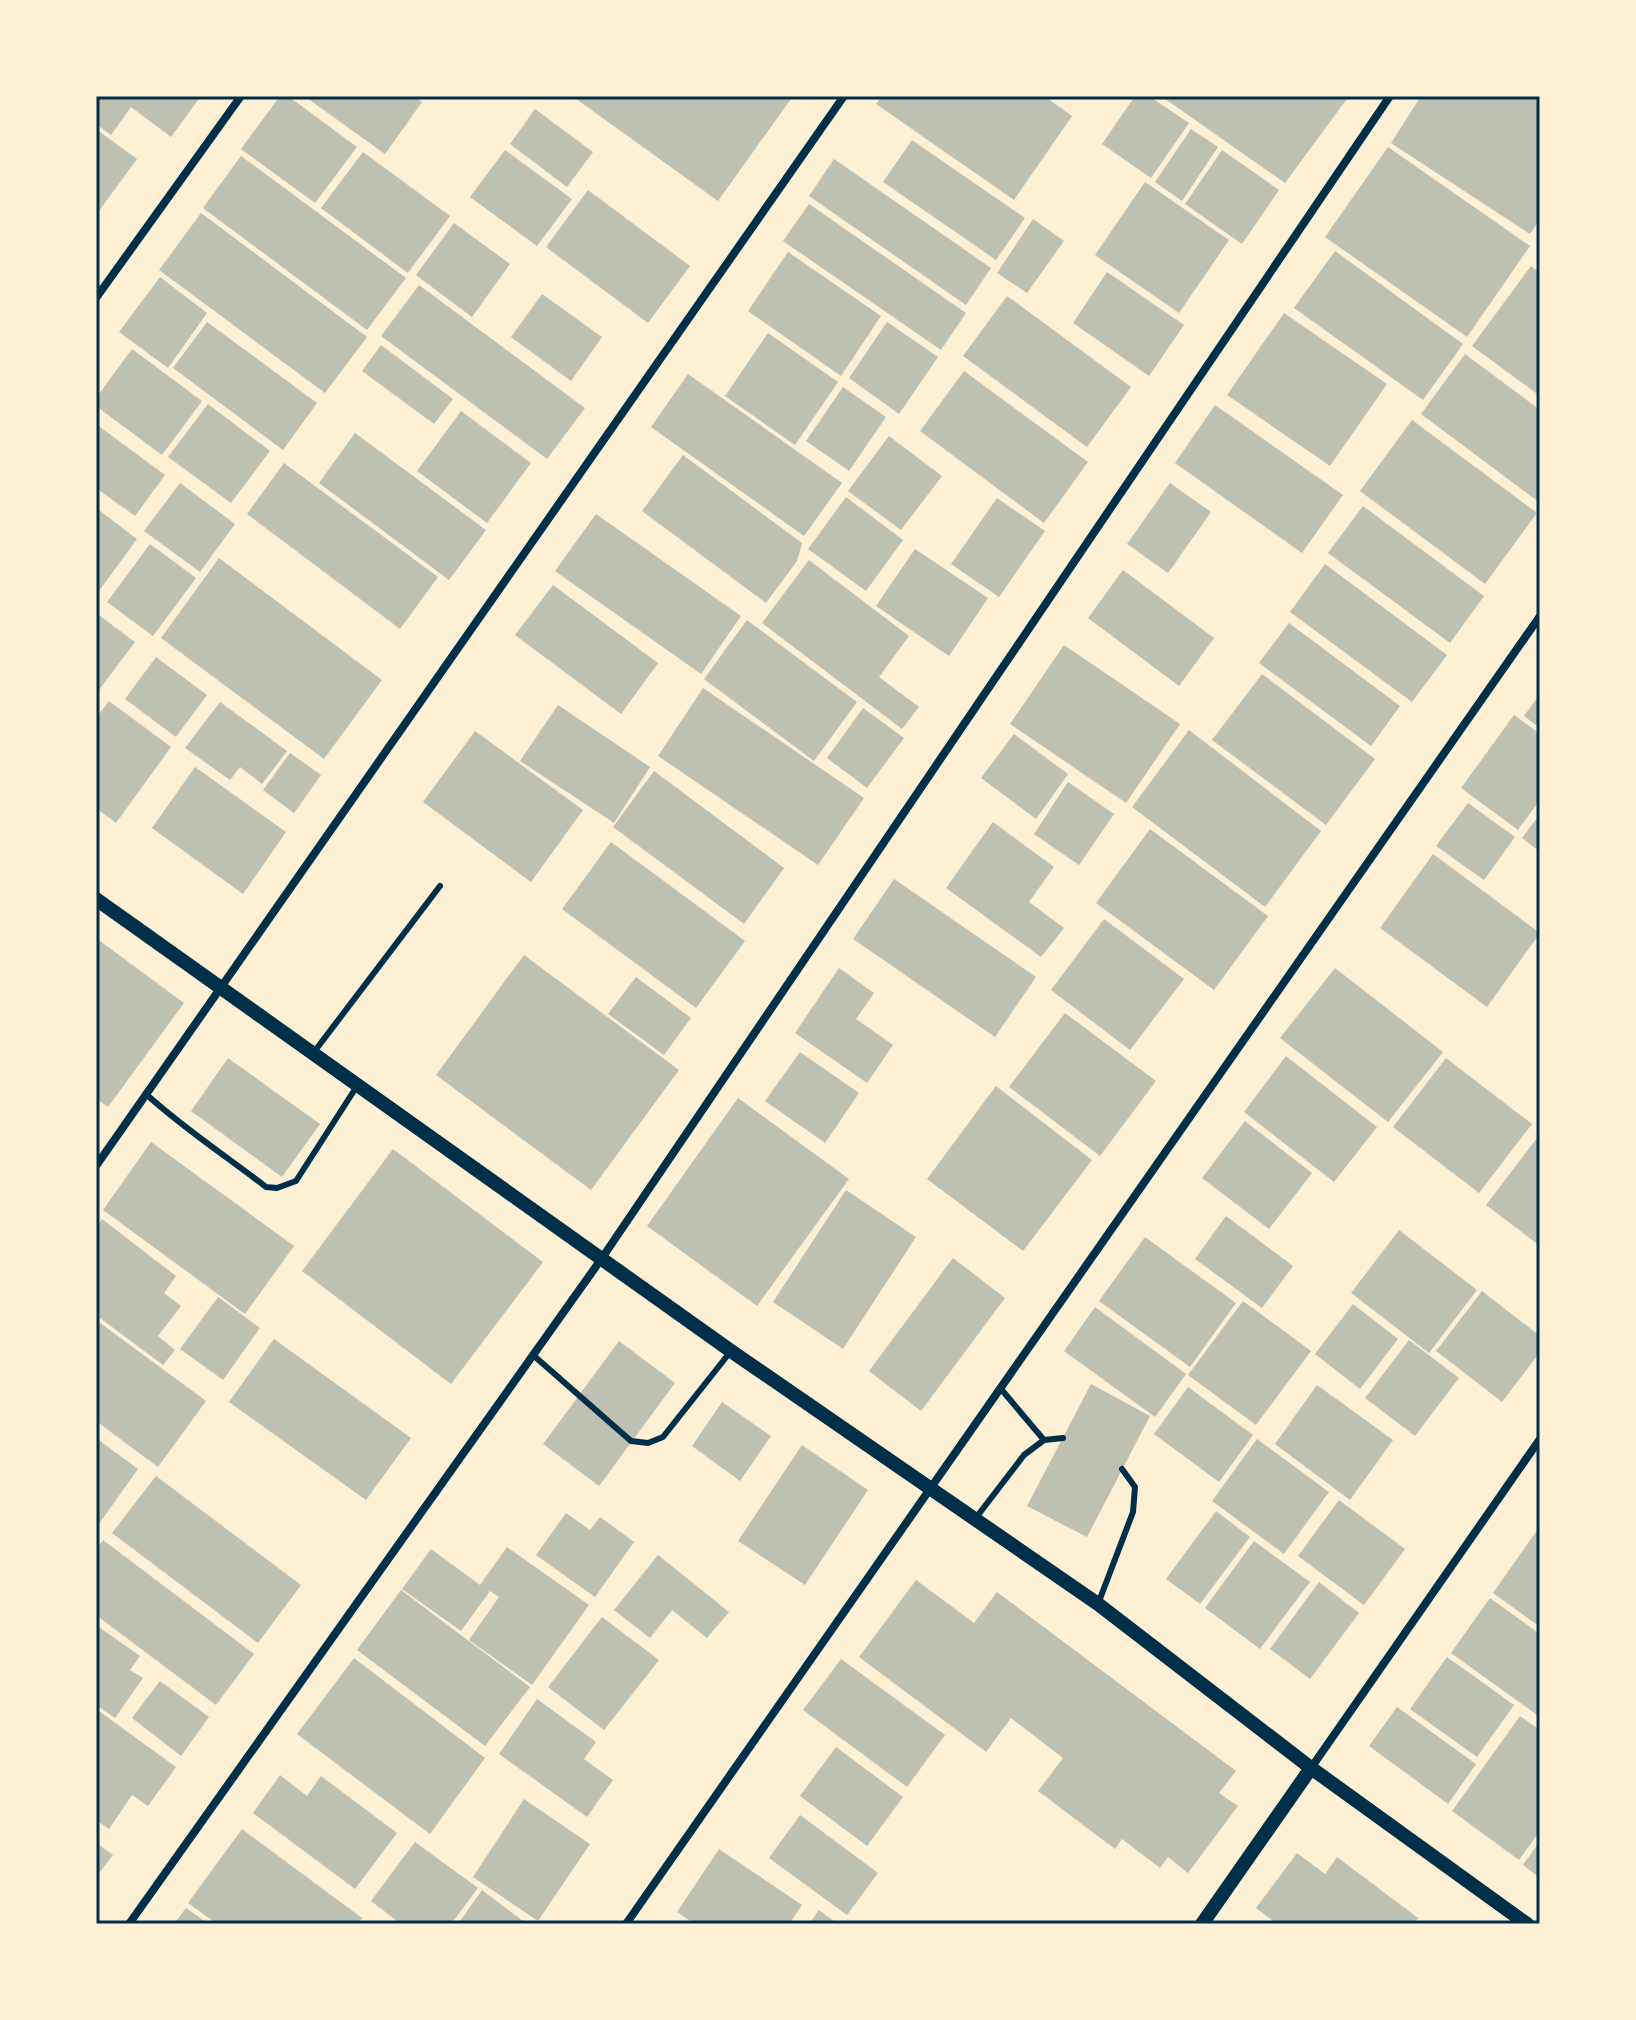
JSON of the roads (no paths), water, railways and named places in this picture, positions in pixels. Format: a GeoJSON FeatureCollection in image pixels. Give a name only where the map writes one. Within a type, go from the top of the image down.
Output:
{"type":"FeatureCollection","features":[{"type":"Feature","properties":{"kind":"street"},"geometry":{"type":"LineString","coordinates":[[96,298],[241,96]]}},
{"type":"Feature","properties":{"kind":"street"},"geometry":{"type":"LineString","coordinates":[[96,1166],[844,96]]}},
{"type":"Feature","properties":{"kind":"street"},"geometry":{"type":"LineString","coordinates":[[129,1924],[602,1258],[1390,96]]}},
{"type":"Feature","properties":{"kind":"street"},"geometry":{"type":"LineString","coordinates":[[626,1924],[1540,616]]}},
{"type":"Feature","properties":{"kind":"street"},"geometry":{"type":"LineString","coordinates":[[96,899],[731,1351],[1098,1604],[1311,1768],[1527,1924]]}},
{"type":"Feature","properties":{"kind":"street"},"geometry":{"type":"LineString","coordinates":[[1202,1924],[1540,1439]]}},
{"type":"Feature","properties":{"kind":"lane"},"geometry":{"type":"LineString","coordinates":[[312,1055],[440,886]]}},
{"type":"Feature","properties":{"kind":"lane"},"geometry":{"type":"LineString","coordinates":[[146,1094],[172,1118],[266,1187],[277,1188],[296,1181],[357,1086]]}},
{"type":"Feature","properties":{"kind":"lane"},"geometry":{"type":"LineString","coordinates":[[533,1355],[631,1441],[648,1443],[663,1437],[731,1351]]}},
{"type":"Feature","properties":{"kind":"lane"},"geometry":{"type":"LineString","coordinates":[[1001,1389],[1044,1440]]}},
{"type":"Feature","properties":{"kind":"lane"},"geometry":{"type":"LineString","coordinates":[[975,1519],[1024,1455],[1044,1440],[1063,1438]]}},
{"type":"Feature","properties":{"kind":"lane"},"geometry":{"type":"LineString","coordinates":[[1098,1604],[1133,1512],[1135,1487],[1122,1469]]}}]}
